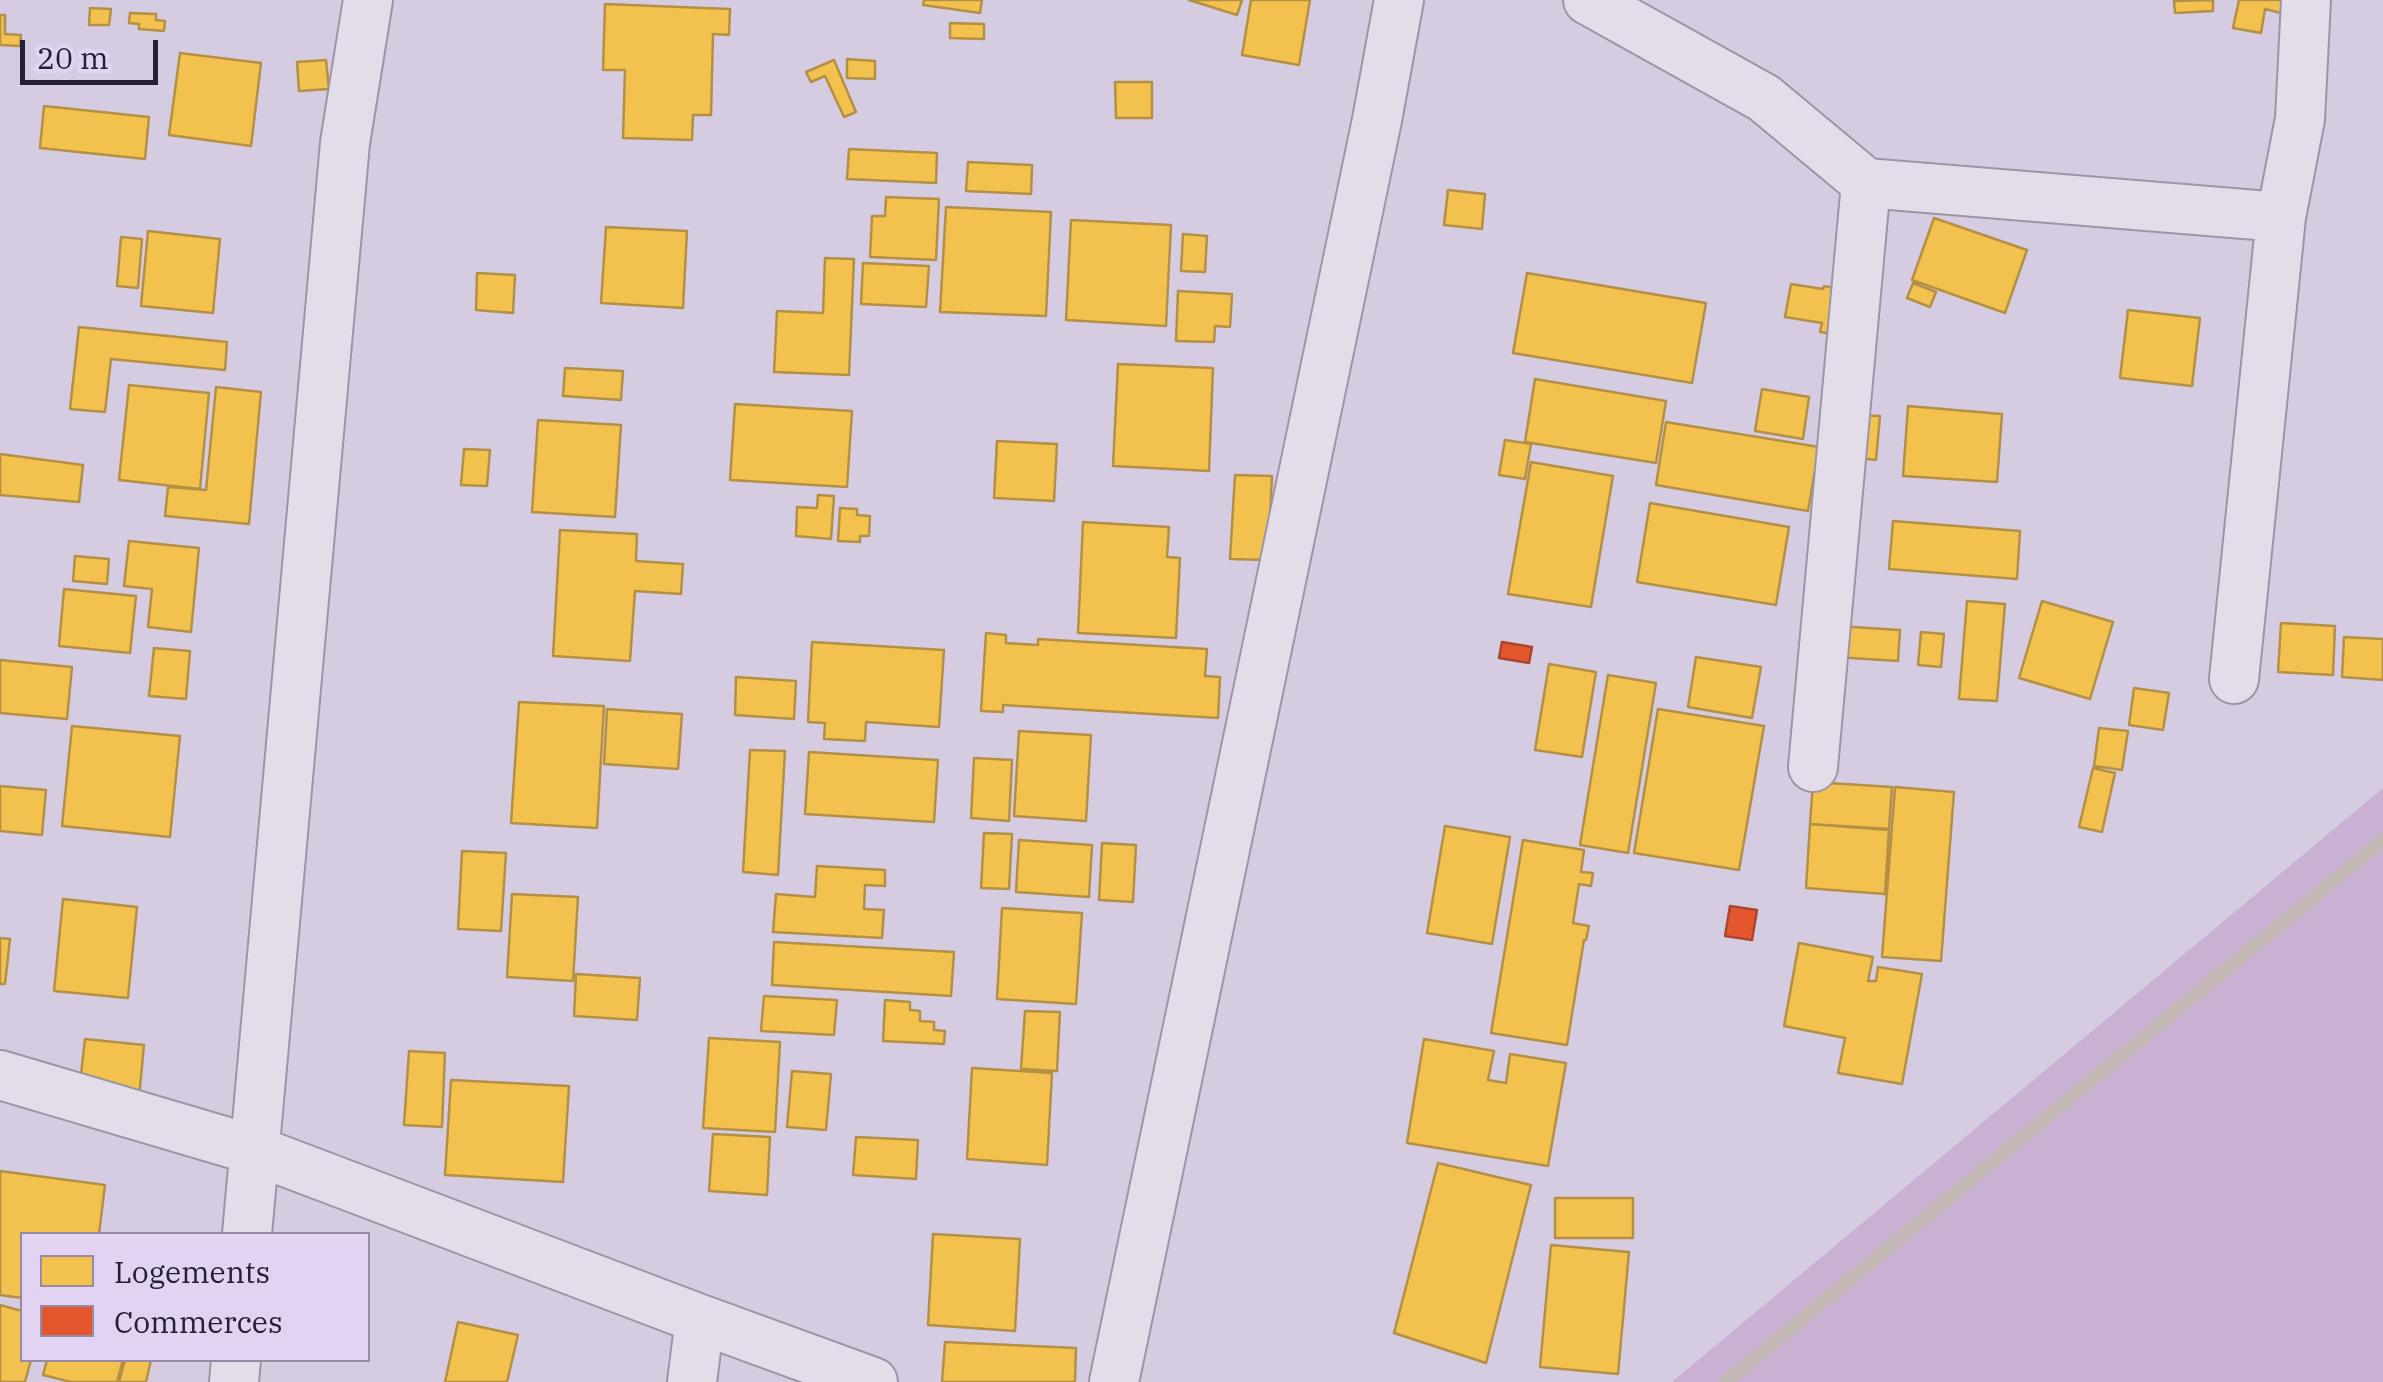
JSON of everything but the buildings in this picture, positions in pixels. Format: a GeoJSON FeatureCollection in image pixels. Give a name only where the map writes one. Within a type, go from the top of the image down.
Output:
{"type":"FeatureCollection","features":[{"type":"Feature","properties":{"kind":"street"},"geometry":{"type":"LineString","coordinates":[[247,1232],[345,143],[368,0]]}},
{"type":"Feature","properties":{"kind":"street"},"geometry":{"type":"LineString","coordinates":[[1114,1382],[1399,0]]}},
{"type":"Feature","properties":{"kind":"street"},"geometry":{"type":"LineString","coordinates":[[1588,0],[1764,98],[1866,183],[2281,218]]}},
{"type":"Feature","properties":{"kind":"street"},"geometry":{"type":"LineString","coordinates":[[2234,679],[2281,218],[2300,119],[2306,0]]}},
{"type":"Feature","properties":{"kind":"street"},"geometry":{"type":"LineString","coordinates":[[1812,767],[1866,183]]}},
{"type":"Feature","properties":{"kind":"street"},"geometry":{"type":"LineString","coordinates":[[0,1074],[254,1150],[874,1382]]}},
{"type":"Feature","properties":{"kind":"street"},"geometry":{"type":"LineString","coordinates":[[692,1382],[700,1320]]}},
{"type":"Feature","properties":{"kind":"shaded area"},"geometry":{"type":"Polygon","coordinates":[[[2383,788],[2383,1382],[1672,1382],[2383,788]]]}},
{"type":"Feature","properties":{"kind":"waterway"},"geometry":{"type":"LineString","coordinates":[[1726,1382],[2383,840]]}}]}
